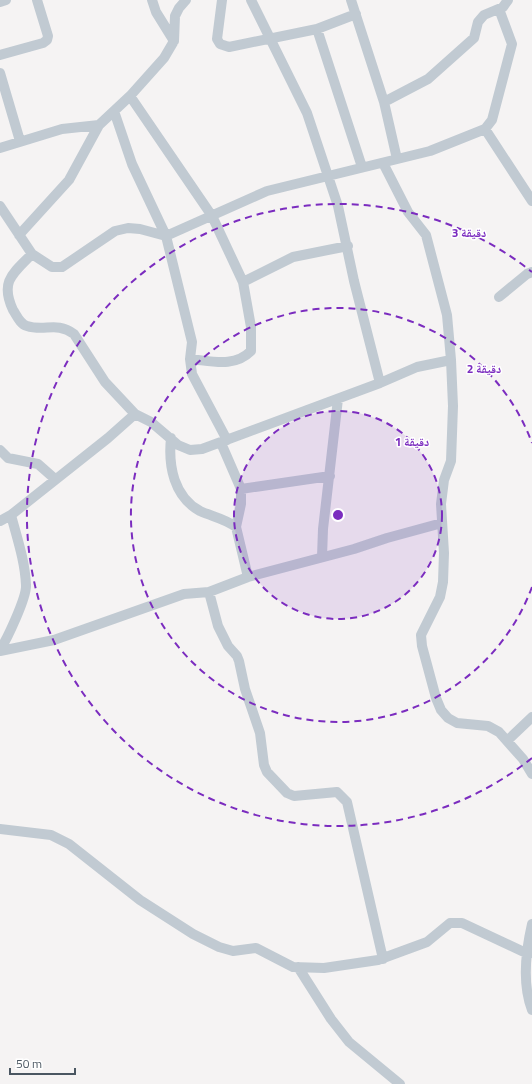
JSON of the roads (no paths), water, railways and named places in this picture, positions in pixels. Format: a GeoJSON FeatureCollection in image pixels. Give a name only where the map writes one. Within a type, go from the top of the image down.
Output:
{"type":"FeatureCollection","features":[{"type":"Feature","properties":{"kind":"street"},"geometry":{"type":"LineString","coordinates":[[0,2],[6,0]]}},
{"type":"Feature","properties":{"kind":"street"},"geometry":{"type":"LineString","coordinates":[[0,55],[43,43],[47,40],[48,36],[37,0]]}},
{"type":"Feature","properties":{"kind":"street"},"geometry":{"type":"LineString","coordinates":[[152,0],[156,12],[174,41]]}},
{"type":"Feature","properties":{"kind":"street"},"geometry":{"type":"LineString","coordinates":[[19,235],[69,180],[99,125],[130,96],[164,58],[174,41],[175,16],[178,8],[186,0]]}},
{"type":"Feature","properties":{"kind":"street"},"geometry":{"type":"LineString","coordinates":[[222,0],[217,39],[220,44],[229,47],[317,29],[356,14]]}},
{"type":"Feature","properties":{"kind":"street"},"geometry":{"type":"LineString","coordinates":[[251,0],[307,113],[328,175],[348,246],[354,281],[380,383]]}},
{"type":"Feature","properties":{"kind":"street"},"geometry":{"type":"LineString","coordinates":[[351,0],[384,102],[397,159]]}},
{"type":"Feature","properties":{"kind":"street"},"geometry":{"type":"LineString","coordinates":[[384,102],[428,79],[474,38],[478,22],[484,15],[499,8],[508,0]]}},
{"type":"Feature","properties":{"kind":"street"},"geometry":{"type":"LineString","coordinates":[[0,206],[32,254],[56,268],[62,267],[116,231],[140,229],[166,236],[268,191],[430,151],[485,129],[492,120],[512,44],[499,8]]}},
{"type":"Feature","properties":{"kind":"street"},"geometry":{"type":"LineString","coordinates":[[317,29],[362,168]]}},
{"type":"Feature","properties":{"kind":"street"},"geometry":{"type":"LineString","coordinates":[[0,73],[20,141]]}},
{"type":"Feature","properties":{"kind":"street"},"geometry":{"type":"LineString","coordinates":[[130,96],[212,216],[243,282],[251,327],[251,351],[245,356],[231,362],[190,359]]}},
{"type":"Feature","properties":{"kind":"street"},"geometry":{"type":"LineString","coordinates":[[114,111],[132,164],[166,236],[192,342],[190,359],[194,380],[224,441],[241,489],[241,504],[236,527],[248,577]]}},
{"type":"Feature","properties":{"kind":"street"},"geometry":{"type":"LineString","coordinates":[[0,148],[62,129],[99,125]]}},
{"type":"Feature","properties":{"kind":"street"},"geometry":{"type":"LineString","coordinates":[[485,129],[532,202]]}},
{"type":"Feature","properties":{"kind":"street"},"geometry":{"type":"LineString","coordinates":[[383,162],[408,212],[426,235],[447,315],[451,360],[453,406],[451,461],[443,488],[441,504],[444,553],[440,597],[420,635],[436,698],[441,710],[448,718],[457,723],[488,726],[499,732],[508,740],[523,759],[532,774]]}},
{"type":"Feature","properties":{"kind":"street"},"geometry":{"type":"LineString","coordinates":[[243,282],[293,257],[348,246]]}},
{"type":"Feature","properties":{"kind":"street"},"geometry":{"type":"LineString","coordinates":[[32,254],[6,284],[2,293],[20,322],[26,326],[60,326],[74,334],[104,382],[135,414],[151,422],[178,444],[190,450],[202,450],[380,383],[417,367],[451,360]]}},
{"type":"Feature","properties":{"kind":"street"},"geometry":{"type":"LineString","coordinates":[[499,297],[532,272]]}},
{"type":"Feature","properties":{"kind":"street"},"geometry":{"type":"LineString","coordinates":[[322,557],[338,399]]}},
{"type":"Feature","properties":{"kind":"street"},"geometry":{"type":"LineString","coordinates":[[0,521],[11,515],[108,438],[135,414]]}},
{"type":"Feature","properties":{"kind":"street"},"geometry":{"type":"LineString","coordinates":[[171,438],[169,453],[176,484],[184,500],[201,511],[226,520],[236,527]]}},
{"type":"Feature","properties":{"kind":"street"},"geometry":{"type":"LineString","coordinates":[[0,450],[8,458],[38,464],[55,479]]}},
{"type":"Feature","properties":{"kind":"street"},"geometry":{"type":"LineString","coordinates":[[241,489],[330,476]]}},
{"type":"Feature","properties":{"kind":"street"},"geometry":{"type":"LineString","coordinates":[[0,651],[9,637],[26,587],[20,549],[11,515]]}},
{"type":"Feature","properties":{"kind":"street"},"geometry":{"type":"LineString","coordinates":[[0,651],[54,640],[135,613],[184,594],[209,592],[248,577],[354,549],[442,522]]}},
{"type":"Feature","properties":{"kind":"street"},"geometry":{"type":"LineString","coordinates":[[209,592],[218,626],[228,646],[237,656],[239,661],[245,690],[260,733],[264,765],[267,772],[287,793],[294,796],[337,792],[347,802],[383,959]]}},
{"type":"Feature","properties":{"kind":"street"},"geometry":{"type":"LineString","coordinates":[[508,740],[532,717]]}},
{"type":"Feature","properties":{"kind":"street"},"geometry":{"type":"LineString","coordinates":[[0,829],[51,835],[68,844],[140,900],[193,934],[219,947],[233,951],[256,948],[281,962],[298,967],[324,968],[383,959],[427,942],[450,923],[455,922],[462,923],[529,953]]}},
{"type":"Feature","properties":{"kind":"street"},"geometry":{"type":"LineString","coordinates":[[532,924],[527,979],[532,1010]]}},
{"type":"Feature","properties":{"kind":"street"},"geometry":{"type":"LineString","coordinates":[[298,967],[331,1019],[349,1042],[400,1084]]}}]}
